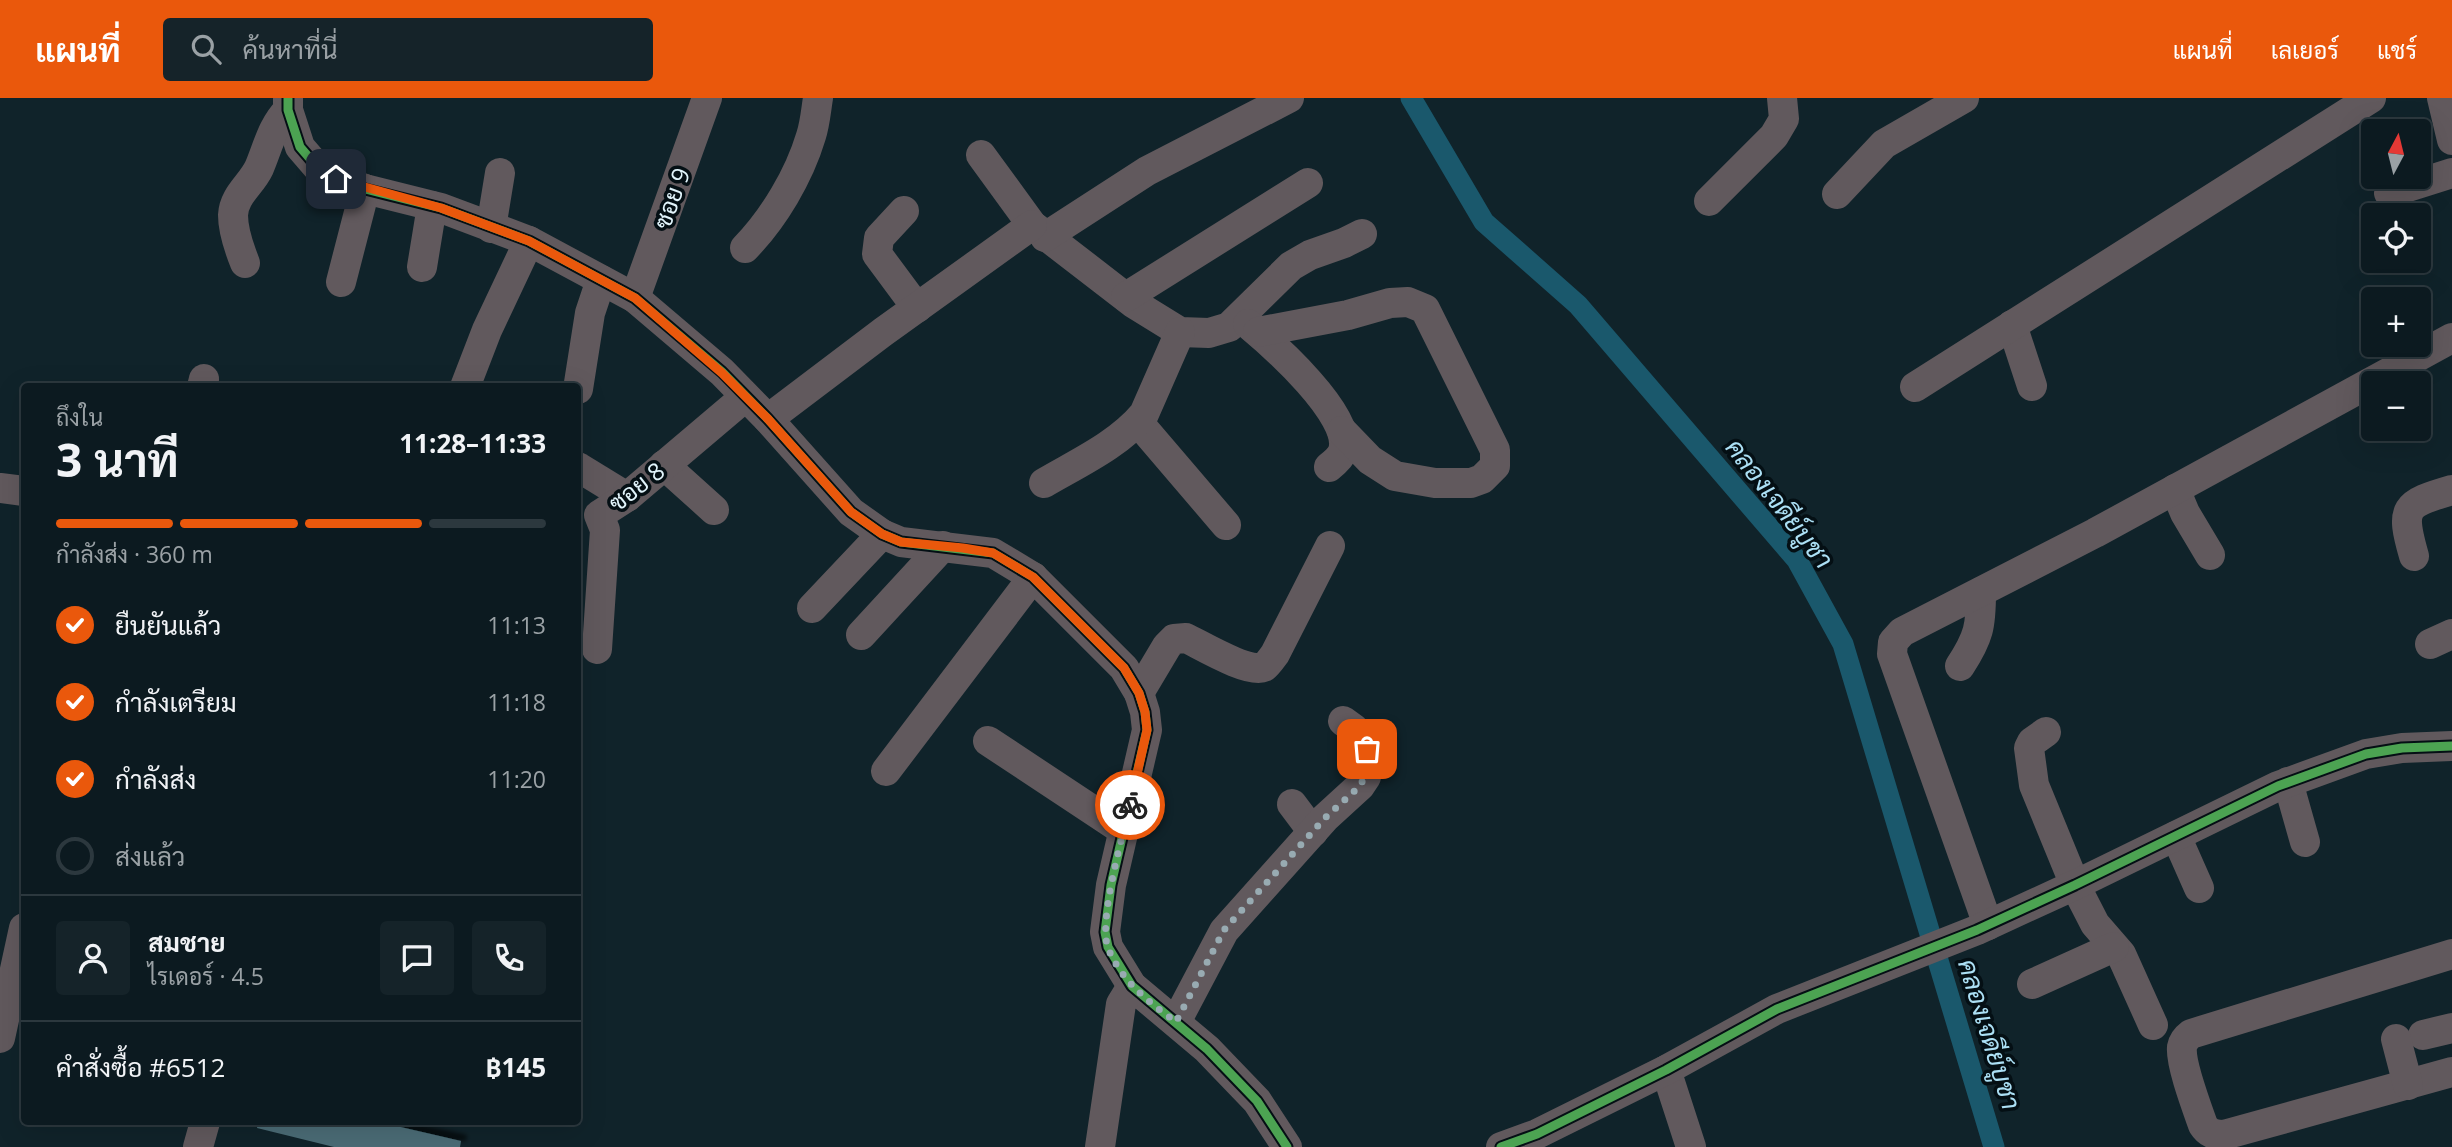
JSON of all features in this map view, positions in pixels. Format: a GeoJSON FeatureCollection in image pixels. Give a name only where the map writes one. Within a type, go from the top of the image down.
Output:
{"type":"FeatureCollection","features":[{"type":"Feature","properties":{"kind":"street","name":"ซอย 9"},"geometry":{"type":"LineString","coordinates":[[635,298],[707,98]]}},
{"type":"Feature","properties":{"kind":"street"},"geometry":{"type":"LineString","coordinates":[[745,247],[764,228],[798,169],[811,135],[818,98]]}},
{"type":"Feature","properties":{"kind":"street"},"geometry":{"type":"LineString","coordinates":[[768,419],[917,307],[1038,231],[1147,170],[1289,98]]}},
{"type":"Feature","properties":{"kind":"street"},"geometry":{"type":"LineString","coordinates":[[1709,201],[1773,136],[1784,119],[1782,98]]}},
{"type":"Feature","properties":{"kind":"street"},"geometry":{"type":"LineString","coordinates":[[1837,194],[1884,144],[1964,98]]}},
{"type":"Feature","properties":{"kind":"street"},"geometry":{"type":"LineString","coordinates":[[1915,387],[2371,98]]}},
{"type":"Feature","properties":{"kind":"street"},"geometry":{"type":"LineString","coordinates":[[2442,98],[2452,140]]}},
{"type":"Feature","properties":{"kind":"street"},"geometry":{"type":"LineString","coordinates":[[288,104],[300,147],[319,169],[336,179],[365,189],[432,206],[529,241],[635,298],[722,373],[768,419],[851,512],[882,534],[901,542],[993,553],[1033,577],[1124,668],[1139,693],[1147,730],[1111,885],[1105,932],[1108,947],[1132,986],[1207,1049],[1257,1101],[1287,1147]]}},
{"type":"Feature","properties":{"kind":"street"},"geometry":{"type":"LineString","coordinates":[[244,263],[234,227],[235,202],[258,169],[273,131],[288,104]]}},
{"type":"Feature","properties":{"kind":"street"},"geometry":{"type":"LineString","coordinates":[[981,155],[1038,231],[1126,297],[1180,332],[1209,333],[1249,324],[1348,315],[1390,303],[1408,302],[1425,309],[1495,450],[1495,466],[1482,479],[1471,483],[1435,483],[1395,476],[1370,460],[1342,431],[1324,401],[1305,377],[1249,324]]}},
{"type":"Feature","properties":{"kind":"street"},"geometry":{"type":"LineString","coordinates":[[491,228],[500,173]]}},
{"type":"Feature","properties":{"kind":"street"},"geometry":{"type":"LineString","coordinates":[[2389,193],[2452,173]]}},
{"type":"Feature","properties":{"kind":"street"},"geometry":{"type":"LineString","coordinates":[[1126,297],[1308,183]]}},
{"type":"Feature","properties":{"kind":"street"},"geometry":{"type":"LineString","coordinates":[[341,282],[365,189]]}},
{"type":"Feature","properties":{"kind":"street"},"geometry":{"type":"LineString","coordinates":[[422,267],[432,206]]}},
{"type":"Feature","properties":{"kind":"street"},"geometry":{"type":"LineString","coordinates":[[904,211],[879,238],[877,254],[917,307]]}},
{"type":"Feature","properties":{"kind":"street"},"geometry":{"type":"LineString","coordinates":[[1249,324],[1290,266],[1362,234]]}},
{"type":"Feature","properties":{"kind":"street"},"geometry":{"type":"LineString","coordinates":[[467,383],[487,330],[529,241]]}},
{"type":"Feature","properties":{"kind":"street"},"geometry":{"type":"LineString","coordinates":[[579,383],[590,313],[601,280]]}},
{"type":"Feature","properties":{"kind":"street"},"geometry":{"type":"LineString","coordinates":[[2012,325],[2032,386]]}},
{"type":"Feature","properties":{"kind":"street"},"geometry":{"type":"LineString","coordinates":[[1044,483],[1121,438],[1138,422],[1180,332]]}},
{"type":"Feature","properties":{"kind":"street"},"geometry":{"type":"LineString","coordinates":[[1982,928],[1892,654],[1894,642],[1902,632],[2175,489],[2452,338]]}},
{"type":"Feature","properties":{"kind":"street","name":"ซอย 8"},"geometry":{"type":"LineString","coordinates":[[597,649],[605,530],[589,518],[627,497],[745,397]]}},
{"type":"Feature","properties":{"kind":"street"},"geometry":{"type":"LineString","coordinates":[[1138,422],[1226,525]]}},
{"type":"Feature","properties":{"kind":"street"},"geometry":{"type":"LineString","coordinates":[[1329,467],[1343,453],[1342,431]]}},
{"type":"Feature","properties":{"kind":"street"},"geometry":{"type":"LineString","coordinates":[[664,464],[714,509]]}},
{"type":"Feature","properties":{"kind":"street"},"geometry":{"type":"LineString","coordinates":[[581,469],[627,497]]}},
{"type":"Feature","properties":{"kind":"street"},"geometry":{"type":"LineString","coordinates":[[0,488],[21,491]]}},
{"type":"Feature","properties":{"kind":"street"},"geometry":{"type":"LineString","coordinates":[[2175,489],[2185,513],[2210,555]]}},
{"type":"Feature","properties":{"kind":"street"},"geometry":{"type":"LineString","coordinates":[[2414,556],[2405,525],[2408,511],[2421,499],[2452,490]]}},
{"type":"Feature","properties":{"kind":"street"},"geometry":{"type":"LineString","coordinates":[[812,608],[882,534]]}},
{"type":"Feature","properties":{"kind":"street"},"geometry":{"type":"LineString","coordinates":[[1139,693],[1167,646],[1177,638],[1186,638],[1248,667],[1262,668],[1275,654],[1330,545]]}},
{"type":"Feature","properties":{"kind":"street"},"geometry":{"type":"LineString","coordinates":[[861,635],[943,546]]}},
{"type":"Feature","properties":{"kind":"street"},"geometry":{"type":"LineString","coordinates":[[886,771],[1033,577]]}},
{"type":"Feature","properties":{"kind":"street"},"geometry":{"type":"LineString","coordinates":[[1960,666],[1975,642],[1981,622],[1981,592]]}},
{"type":"Feature","properties":{"kind":"street"},"geometry":{"type":"LineString","coordinates":[[1176,1022],[1224,930],[1312,832],[1360,786],[1366,776],[1369,758],[1363,739],[1343,721]]}},
{"type":"Feature","properties":{"kind":"street"},"geometry":{"type":"LineString","coordinates":[[2046,732],[2032,742],[2029,748],[2034,785],[2075,885],[2095,924],[2129,969],[2153,1025]]}},
{"type":"Feature","properties":{"kind":"street"},"geometry":{"type":"LineString","coordinates":[[988,741],[1124,831]]}},
{"type":"Feature","properties":{"kind":"street"},"geometry":{"type":"LineString","coordinates":[[1501,1147],[1540,1140],[1777,1009],[1982,928],[2288,782],[2366,754],[2402,748],[2452,746]]}},
{"type":"Feature","properties":{"kind":"street"},"geometry":{"type":"LineString","coordinates":[[2288,782],[2305,842]]}},
{"type":"Feature","properties":{"kind":"street"},"geometry":{"type":"LineString","coordinates":[[1292,804],[1312,832]]}},
{"type":"Feature","properties":{"kind":"street"},"geometry":{"type":"LineString","coordinates":[[2176,836],[2199,888]]}},
{"type":"Feature","properties":{"kind":"street"},"geometry":{"type":"LineString","coordinates":[[0,1038],[21,942]]}},
{"type":"Feature","properties":{"kind":"street"},"geometry":{"type":"LineString","coordinates":[[2032,984],[2114,947]]}},
{"type":"Feature","properties":{"kind":"street"},"geometry":{"type":"LineString","coordinates":[[2452,954],[2188,1035],[2182,1046],[2183,1059],[2203,1125],[2206,1131],[2217,1135],[2452,1072]]}},
{"type":"Feature","properties":{"kind":"street"},"geometry":{"type":"LineString","coordinates":[[1100,1147],[1121,1004],[1132,986]]}},
{"type":"Feature","properties":{"kind":"street"},"geometry":{"type":"LineString","coordinates":[[2408,1085],[2410,1037],[2452,1028]]}},
{"type":"Feature","properties":{"kind":"street"},"geometry":{"type":"LineString","coordinates":[[1666,1070],[1690,1147]]}},
{"type":"Feature","properties":{"kind":"building"},"geometry":{"type":"Polygon","coordinates":[[[258,1125],[392,1125],[461,1141],[460,1147],[334,1147],[257,1128],[258,1125]]]}},
{"type":"Feature","properties":{"kind":"waterway","name":"คลองเจดีย์บูชา"},"geometry":{"type":"LineString","coordinates":[[1411,98],[1484,222],[1578,305],[1797,560],[1843,644],[1994,1147]]}},
{"type":"Feature","properties":{"kind":"cycle path"},"geometry":{"type":"LineString","coordinates":[[288,98],[288,110],[300,147],[319,169],[336,179],[365,189],[441,208],[529,241],[635,298],[722,372],[851,512],[882,534],[901,542],[993,553],[1033,577],[1124,668],[1139,693],[1147,730],[1111,885],[1105,932],[1108,947],[1132,986],[1207,1049],[1257,1101],[1287,1147]]}},
{"type":"Feature","properties":{"kind":"cycle path"},"geometry":{"type":"LineString","coordinates":[[1501,1147],[1537,1134],[1666,1070],[1777,1009],[1977,930],[2278,786],[2366,754],[2402,748],[2452,746]]}},
{"type":"Feature","properties":{"kind":"way so far"},"geometry":{"type":"LineString","coordinates":[[1130,805],[1111,885],[1105,932],[1108,947],[1132,986],[1176,1022],[1224,930],[1325,818],[1360,786],[1367,772],[1367,749]]}},
{"type":"Feature","properties":{"kind":"route"},"geometry":{"type":"LineString","coordinates":[[336,179],[441,208],[529,241],[635,298],[722,373],[768,419],[851,512],[882,534],[901,542],[993,553],[1033,577],[1124,668],[1139,693],[1147,730],[1130,805]]}}]}
